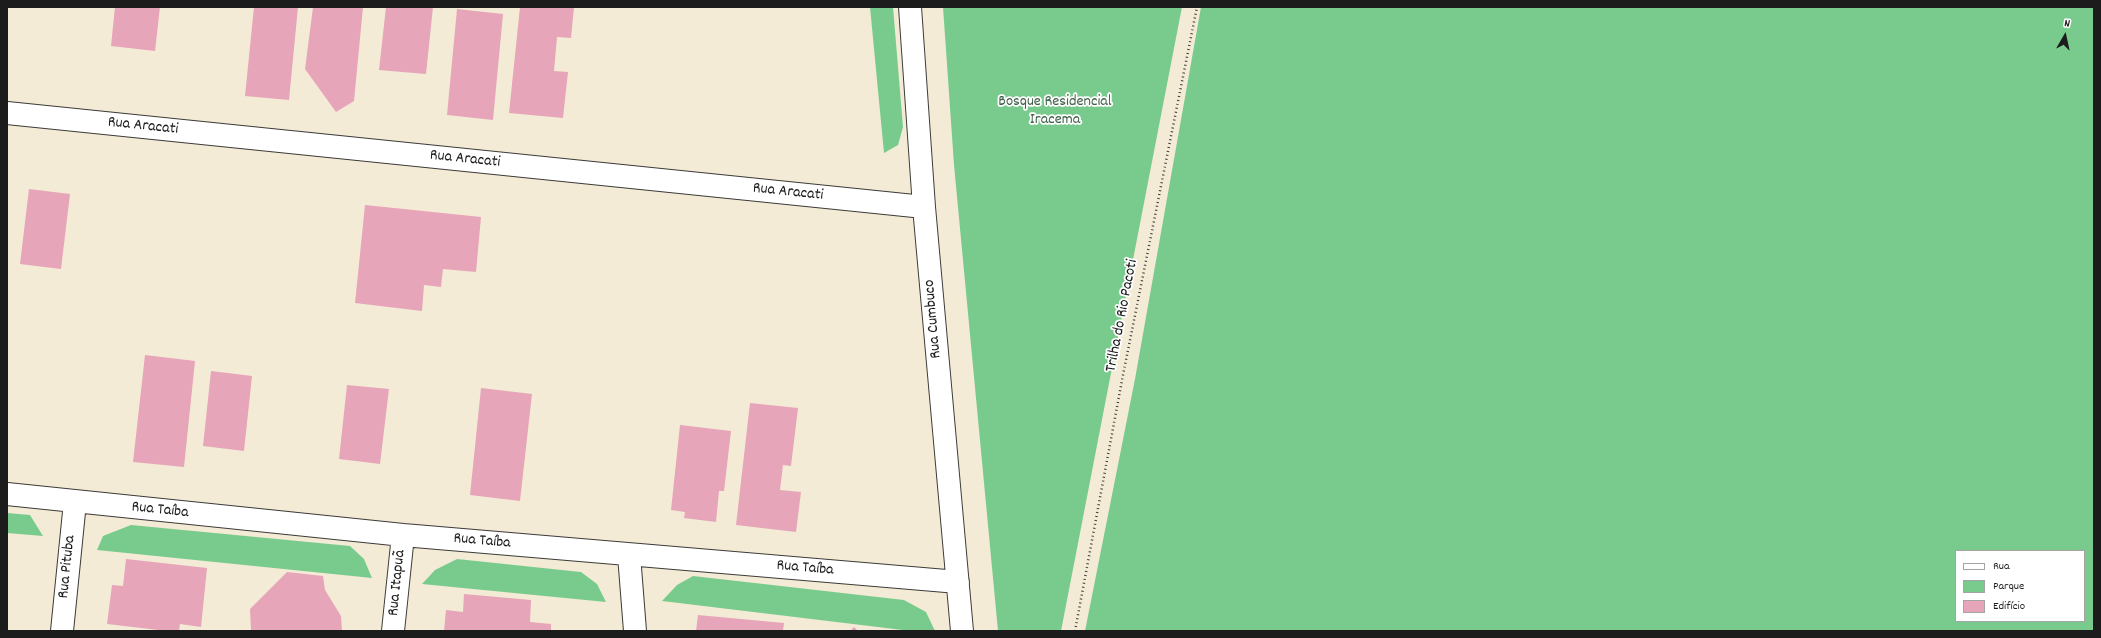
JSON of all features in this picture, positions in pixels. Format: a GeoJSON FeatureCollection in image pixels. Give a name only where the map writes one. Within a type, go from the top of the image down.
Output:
{"type":"FeatureCollection","features":[{"type":"Feature","properties":{"kind":"street","name":"Rua Cumbuco"},"geometry":{"type":"LineString","coordinates":[[910,7],[924,207],[962,631]]}},
{"type":"Feature","properties":{"kind":"street","name":"Rua Aracati"},"geometry":{"type":"LineString","coordinates":[[7,113],[924,207]]}},
{"type":"Feature","properties":{"kind":"street","name":"Rua Taíba"},"geometry":{"type":"LineString","coordinates":[[7,494],[403,535],[958,582]]}},
{"type":"Feature","properties":{"kind":"street","name":"Rua Pituba"},"geometry":{"type":"LineString","coordinates":[[62,631],[75,502]]}},
{"type":"Feature","properties":{"kind":"street","name":"Rua Itapuã"},"geometry":{"type":"LineString","coordinates":[[393,631],[403,535]]}},
{"type":"Feature","properties":{"kind":"street"},"geometry":{"type":"LineString","coordinates":[[629,555],[635,631]]}},
{"type":"Feature","properties":{"kind":"path","name":"Trilha do Rio Pacoti"},"geometry":{"type":"LineString","coordinates":[[1075,631],[1123,375],[1197,7]]}},
{"type":"Feature","properties":{"kind":"green space"},"geometry":{"type":"Polygon","coordinates":[[[870,7],[893,7],[903,127],[898,145],[884,153],[870,7]]]}},
{"type":"Feature","properties":{"kind":"green space","name":"Bosque Residencial Iracema"},"geometry":{"type":"Polygon","coordinates":[[[943,7],[1182,7],[1061,631],[998,631],[954,165],[943,7]]]}},
{"type":"Feature","properties":{"kind":"green space"},"geometry":{"type":"Polygon","coordinates":[[[1201,7],[2094,7],[2094,631],[1085,631],[1135,379],[1201,7]]]}},
{"type":"Feature","properties":{"kind":"green space"},"geometry":{"type":"Polygon","coordinates":[[[7,513],[30,515],[43,536],[7,533],[7,513]]]}},
{"type":"Feature","properties":{"kind":"green space"},"geometry":{"type":"Polygon","coordinates":[[[131,525],[350,546],[364,559],[372,578],[97,550],[103,536],[131,525]]]}},
{"type":"Feature","properties":{"kind":"green space"},"geometry":{"type":"Polygon","coordinates":[[[457,559],[581,572],[597,584],[606,602],[422,584],[435,570],[457,559]]]}},
{"type":"Feature","properties":{"kind":"green space"},"geometry":{"type":"Polygon","coordinates":[[[693,576],[904,600],[926,612],[935,631],[911,631],[662,601],[677,585],[693,576]]]}},
{"type":"Feature","properties":{"kind":"building"},"geometry":{"type":"Polygon","coordinates":[[[115,7],[160,7],[155,51],[111,46],[115,7]]]}},
{"type":"Feature","properties":{"kind":"building"},"geometry":{"type":"Polygon","coordinates":[[[254,7],[298,7],[289,100],[245,96],[254,7]]]}},
{"type":"Feature","properties":{"kind":"building"},"geometry":{"type":"Polygon","coordinates":[[[313,7],[363,7],[354,101],[336,112],[305,69],[313,7]]]}},
{"type":"Feature","properties":{"kind":"building"},"geometry":{"type":"Polygon","coordinates":[[[386,7],[433,7],[426,74],[379,70],[386,7]]]}},
{"type":"Feature","properties":{"kind":"building"},"geometry":{"type":"Polygon","coordinates":[[[520,7],[574,7],[571,38],[557,37],[554,71],[568,72],[563,118],[509,113],[520,7]]]}},
{"type":"Feature","properties":{"kind":"building"},"geometry":{"type":"Polygon","coordinates":[[[457,9],[503,14],[493,120],[447,115],[457,9]]]}},
{"type":"Feature","properties":{"kind":"building"},"geometry":{"type":"Polygon","coordinates":[[[29,189],[70,194],[61,269],[20,264],[29,189]]]}},
{"type":"Feature","properties":{"kind":"building"},"geometry":{"type":"Polygon","coordinates":[[[365,205],[481,217],[476,272],[443,269],[441,287],[424,285],[422,311],[355,303],[365,205]]]}},
{"type":"Feature","properties":{"kind":"building"},"geometry":{"type":"Polygon","coordinates":[[[145,355],[195,361],[184,467],[133,462],[145,355]]]}},
{"type":"Feature","properties":{"kind":"building"},"geometry":{"type":"Polygon","coordinates":[[[211,371],[252,376],[244,451],[203,446],[211,371]]]}},
{"type":"Feature","properties":{"kind":"building"},"geometry":{"type":"Polygon","coordinates":[[[347,385],[389,389],[380,464],[339,459],[347,385]]]}},
{"type":"Feature","properties":{"kind":"building"},"geometry":{"type":"Polygon","coordinates":[[[481,388],[532,394],[520,501],[470,495],[481,388]]]}},
{"type":"Feature","properties":{"kind":"building"},"geometry":{"type":"Polygon","coordinates":[[[750,403],[798,408],[791,466],[783,465],[780,490],[801,492],[796,532],[736,525],[750,403]]]}},
{"type":"Feature","properties":{"kind":"building"},"geometry":{"type":"Polygon","coordinates":[[[680,425],[731,431],[724,491],[719,491],[716,522],[684,518],[685,512],[671,510],[680,425]]]}},
{"type":"Feature","properties":{"kind":"building"},"geometry":{"type":"Polygon","coordinates":[[[126,559],[207,568],[201,627],[180,624],[179,631],[167,631],[107,624],[112,585],[123,586],[126,559]]]}},
{"type":"Feature","properties":{"kind":"building"},"geometry":{"type":"Polygon","coordinates":[[[287,572],[323,576],[325,590],[341,616],[342,631],[251,631],[250,609],[287,572]]]}},
{"type":"Feature","properties":{"kind":"building"},"geometry":{"type":"Polygon","coordinates":[[[464,594],[531,600],[530,622],[551,624],[551,631],[444,631],[446,610],[463,612],[464,594]]]}},
{"type":"Feature","properties":{"kind":"building"},"geometry":{"type":"Polygon","coordinates":[[[698,615],[784,623],[783,631],[696,631],[698,615]]]}},
{"type":"Feature","properties":{"kind":"building"},"geometry":{"type":"Polygon","coordinates":[[[854,627],[858,631],[850,631],[854,627]]]}}]}
